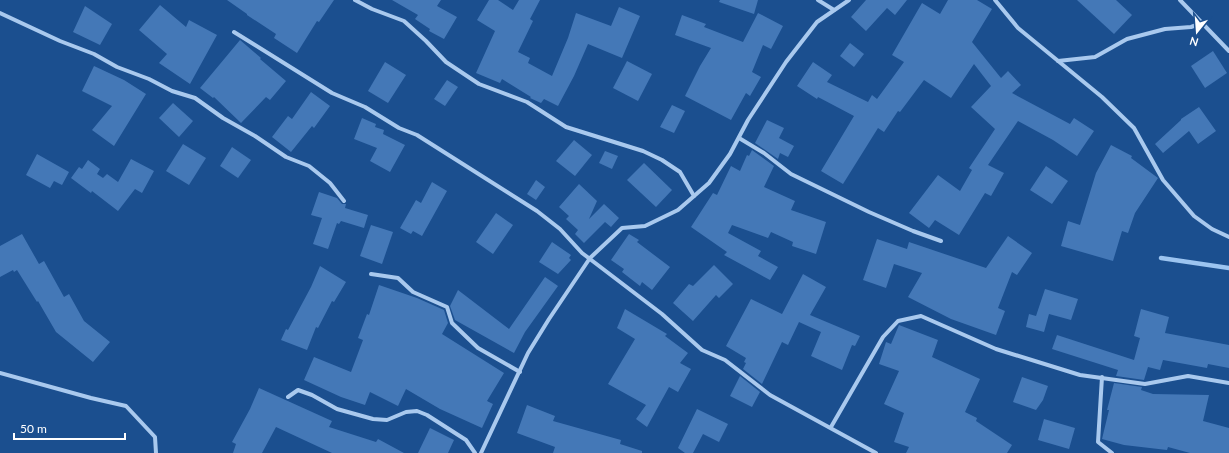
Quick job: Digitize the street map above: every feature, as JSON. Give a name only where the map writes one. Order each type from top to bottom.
[{"type":"street","points":[[355,0],[372,9],[404,21],[446,62],[479,84],[527,102],[566,127],[643,151],[662,160],[680,172],[694,196]]},
{"type":"street","points":[[818,0],[834,10]]},
{"type":"street","points":[[481,453],[528,353],[549,318],[590,258],[622,228],[645,226],[678,210],[709,183],[730,154],[748,120],[786,62],[816,22],[848,0]]},
{"type":"street","points":[[995,0],[1018,28],[1102,97],[1134,128],[1163,180],[1194,216],[1212,229],[1229,237]]},
{"type":"street","points":[[1180,0],[1229,51]]},
{"type":"street","points":[[0,13],[60,41],[94,54],[117,67],[195,98],[223,118],[255,136],[286,157],[309,166],[330,183],[344,201]]},
{"type":"street","points":[[1058,61],[1095,57],[1127,39],[1165,29],[1190,27],[1202,22]]},
{"type":"street","points":[[234,32],[332,93],[365,107],[400,128],[417,135],[537,211],[560,229],[582,253],[662,314],[702,350],[725,360],[770,395],[876,453]]},
{"type":"street","points":[[739,138],[764,153],[791,174],[869,212],[941,241]]},
{"type":"street","points":[[371,274],[398,278],[412,292],[447,307],[452,323],[478,348],[520,372]]},
{"type":"street","points":[[831,428],[883,337],[898,321],[921,316],[996,349],[1080,375],[1145,384],[1188,376],[1229,383]]},
{"type":"street","points":[[0,373],[126,406],[155,437],[156,453]]},
{"type":"street","points":[[1102,377],[1098,442],[1112,453]]},
{"type":"street","points":[[288,397],[298,390],[312,395],[337,409],[373,419],[387,420],[406,412],[417,411],[428,415],[466,440],[475,453]]},
{"type":"building","points":[[227,0],[334,0],[319,22],[317,21],[297,53],[274,38],[276,34]]},
{"type":"building","points":[[392,0],[441,0],[437,6],[457,17],[444,39],[429,31],[430,29],[415,19],[418,15]]},
{"type":"building","points":[[489,0],[498,0],[513,10],[519,0],[540,0],[530,19],[533,21],[518,52],[530,58],[528,63],[552,76],[568,38],[576,13],[611,26],[619,7],[640,16],[622,58],[588,44],[574,76],[558,106],[544,99],[541,103],[530,98],[531,97],[502,79],[500,83],[476,73],[495,31],[477,20]]},
{"type":"building","points":[[720,0],[758,0],[754,14],[719,2]]},
{"type":"building","points":[[866,0],[907,0],[895,15],[887,8],[866,31],[851,17]]},
{"type":"building","points":[[948,0],[977,0],[992,9],[972,42],[1001,78],[1008,71],[1021,85],[1012,93],[1070,124],[1074,118],[1094,131],[1077,156],[1053,140],[1018,121],[988,165],[1004,173],[991,196],[985,193],[959,235],[935,220],[929,228],[909,213],[938,175],[960,191],[972,170],[969,168],[995,129],[971,107],[991,86],[974,64],[951,98],[924,80],[900,112],[898,111],[884,132],[878,128],[843,184],[821,171],[854,116],[818,97],[817,99],[797,86],[813,62],[832,75],[827,82],[868,102],[872,95],[877,99],[904,62],[892,55],[922,3],[940,14]]},
{"type":"building","points":[[1077,0],[1116,0],[1132,15],[1114,34]]},
{"type":"building","points":[[160,5],[186,27],[189,20],[217,35],[190,84],[159,63],[167,54],[139,30]]},
{"type":"building","points":[[85,6],[112,24],[100,45],[73,32]]},
{"type":"building","points":[[758,13],[783,26],[771,49],[763,45],[752,72],[761,77],[750,96],[746,93],[731,120],[685,96],[711,48],[675,35],[682,15],[706,24],[704,27],[743,42]]},
{"type":"building","points":[[240,40],[286,81],[270,100],[266,97],[241,123],[214,97],[213,98],[200,88]]},
{"type":"building","points":[[850,43],[864,54],[854,67],[840,56]]},
{"type":"building","points":[[1213,51],[1227,73],[1205,88],[1191,66]]},
{"type":"building","points":[[627,61],[652,74],[638,101],[613,88]]},
{"type":"building","points":[[385,62],[406,75],[388,103],[368,91]]},
{"type":"building","points":[[94,66],[124,80],[146,94],[114,146],[92,130],[112,106],[82,91]]},
{"type":"building","points":[[447,80],[458,87],[445,106],[434,99]]},
{"type":"building","points":[[311,92],[330,106],[314,128],[312,126],[291,152],[272,137],[288,116],[292,119]]},
{"type":"building","points":[[173,103],[193,121],[179,137],[159,118]]},
{"type":"building","points":[[672,105],[685,111],[674,133],[660,127]]},
{"type":"building","points":[[1199,107],[1216,131],[1198,144],[1189,131],[1163,153],[1155,144],[1181,119]]},
{"type":"building","points":[[362,118],[376,124],[375,127],[384,130],[383,134],[405,145],[390,172],[370,161],[377,148],[354,139]]},
{"type":"building","points":[[767,120],[784,128],[779,138],[794,146],[788,157],[780,153],[778,159],[755,143]]},
{"type":"building","points":[[574,140],[592,155],[575,176],[556,161]]},
{"type":"building","points":[[183,144],[206,158],[189,185],[166,171]]},
{"type":"building","points":[[1111,145],[1132,156],[1131,158],[1158,178],[1135,213],[1128,233],[1122,231],[1113,261],[1061,246],[1068,221],[1080,225],[1096,173]]},
{"type":"building","points":[[232,147],[251,160],[238,178],[220,166]]},
{"type":"building","points":[[752,150],[774,166],[764,187],[795,201],[791,210],[826,222],[816,254],[792,246],[793,242],[771,232],[768,238],[732,225],[728,233],[761,251],[758,256],[778,267],[770,280],[724,255],[727,252],[691,227],[713,193],[717,195],[731,166],[740,171],[747,155],[749,156]]},
{"type":"building","points":[[605,151],[618,156],[612,169],[599,163]]},
{"type":"building","points":[[37,154],[69,172],[62,185],[54,181],[50,188],[26,175]]},
{"type":"building","points":[[131,159],[154,171],[142,193],[135,189],[118,211],[92,191],[91,193],[71,178],[79,167],[82,169],[88,160],[100,169],[97,174],[103,178],[107,174],[118,182]]},
{"type":"building","points":[[644,163],[672,190],[656,207],[627,180]]},
{"type":"building","points":[[1046,166],[1068,181],[1052,204],[1030,190]]},
{"type":"building","points":[[536,180],[545,187],[536,200],[527,194]]},
{"type":"building","points":[[432,182],[447,191],[422,236],[413,231],[411,234],[400,228],[416,200],[421,203]]},
{"type":"building","points":[[579,184],[597,201],[589,219],[604,204],[619,218],[611,227],[605,222],[584,243],[575,234],[578,230],[566,219],[569,216],[559,207]]},
{"type":"building","points":[[319,192],[337,198],[342,204],[346,204],[345,208],[368,215],[364,228],[341,221],[339,224],[337,223],[328,249],[313,244],[322,218],[311,215]]},
{"type":"building","points":[[496,213],[513,225],[493,254],[476,242]]},
{"type":"building","points":[[371,225],[393,232],[382,264],[360,256]]},
{"type":"building","points":[[22,234],[39,264],[44,261],[64,297],[69,294],[84,321],[110,342],[93,362],[56,332],[38,301],[37,302],[17,270],[14,272],[13,270],[0,277],[0,246]]},
{"type":"building","points":[[629,234],[639,240],[637,242],[670,267],[652,290],[642,282],[640,286],[622,272],[624,269],[611,260]]},
{"type":"building","points":[[1008,236],[1032,253],[1017,275],[1012,272],[998,308],[1005,311],[996,335],[951,319],[908,297],[922,273],[894,264],[886,288],[863,280],[877,239],[907,249],[909,242],[986,268]]},
{"type":"building","points":[[552,242],[571,255],[569,258],[571,260],[558,274],[539,262]]},
{"type":"building","points":[[714,265],[733,284],[719,298],[716,295],[693,321],[673,303],[689,284],[693,286]]},
{"type":"building","points":[[320,266],[346,282],[334,302],[332,301],[318,328],[316,327],[307,350],[281,340],[311,287]]},
{"type":"building","points":[[803,274],[826,287],[810,315],[860,336],[855,346],[852,345],[842,370],[811,356],[821,332],[799,322],[788,345],[782,342],[762,384],[743,369],[746,363],[744,362],[746,358],[726,346],[751,299],[782,314]]},
{"type":"building","points":[[545,277],[558,286],[525,332],[514,353],[455,320],[450,306],[458,290],[509,329]]},
{"type":"building","points":[[379,285],[417,298],[444,310],[448,323],[442,334],[504,373],[487,401],[493,404],[482,428],[440,409],[406,389],[398,406],[370,392],[365,405],[341,397],[304,380],[314,357],[351,372],[363,340],[358,338],[367,314],[369,315]]},
{"type":"building","points":[[1045,289],[1078,299],[1071,320],[1049,314],[1044,332],[1026,327],[1029,314],[1036,316]]},
{"type":"building","points":[[625,309],[667,334],[665,336],[688,353],[680,363],[691,369],[678,392],[669,387],[647,427],[636,419],[646,405],[608,384],[635,339],[617,328]]},
{"type":"building","points":[[1141,309],[1169,317],[1165,333],[1229,345],[1229,368],[1208,364],[1207,368],[1163,360],[1160,370],[1148,367],[1144,380],[1116,376],[1118,370],[1052,349],[1057,335],[1134,360],[1140,338],[1134,336]]},
{"type":"building","points":[[899,325],[938,340],[932,357],[980,379],[965,412],[977,418],[976,421],[1012,445],[1007,453],[906,453],[909,447],[894,442],[904,413],[884,404],[899,371],[879,364],[886,342],[891,344]]},
{"type":"building","points":[[740,376],[760,392],[752,407],[730,396]]},
{"type":"building","points":[[1022,377],[1048,386],[1043,400],[1036,410],[1013,402]]},
{"type":"building","points":[[1114,383],[1142,387],[1141,390],[1153,394],[1209,395],[1203,421],[1229,428],[1229,453],[1190,453],[1168,447],[1167,450],[1124,445],[1102,439]]},
{"type":"building","points":[[259,388],[332,421],[329,427],[376,442],[378,439],[404,453],[332,453],[276,427],[262,453],[233,453],[236,444],[232,442],[250,409]]},
{"type":"building","points":[[527,405],[555,416],[553,421],[621,440],[620,444],[642,451],[642,453],[553,453],[555,447],[517,433]]},
{"type":"building","points":[[697,409],[728,424],[719,442],[703,434],[693,453],[685,453],[678,448]]},
{"type":"building","points":[[1044,419],[1075,428],[1069,449],[1038,440]]},
{"type":"building","points":[[430,428],[454,440],[448,453],[418,453]]},
{"type":"waterway","points":[[1161,258],[1229,268]]}]
